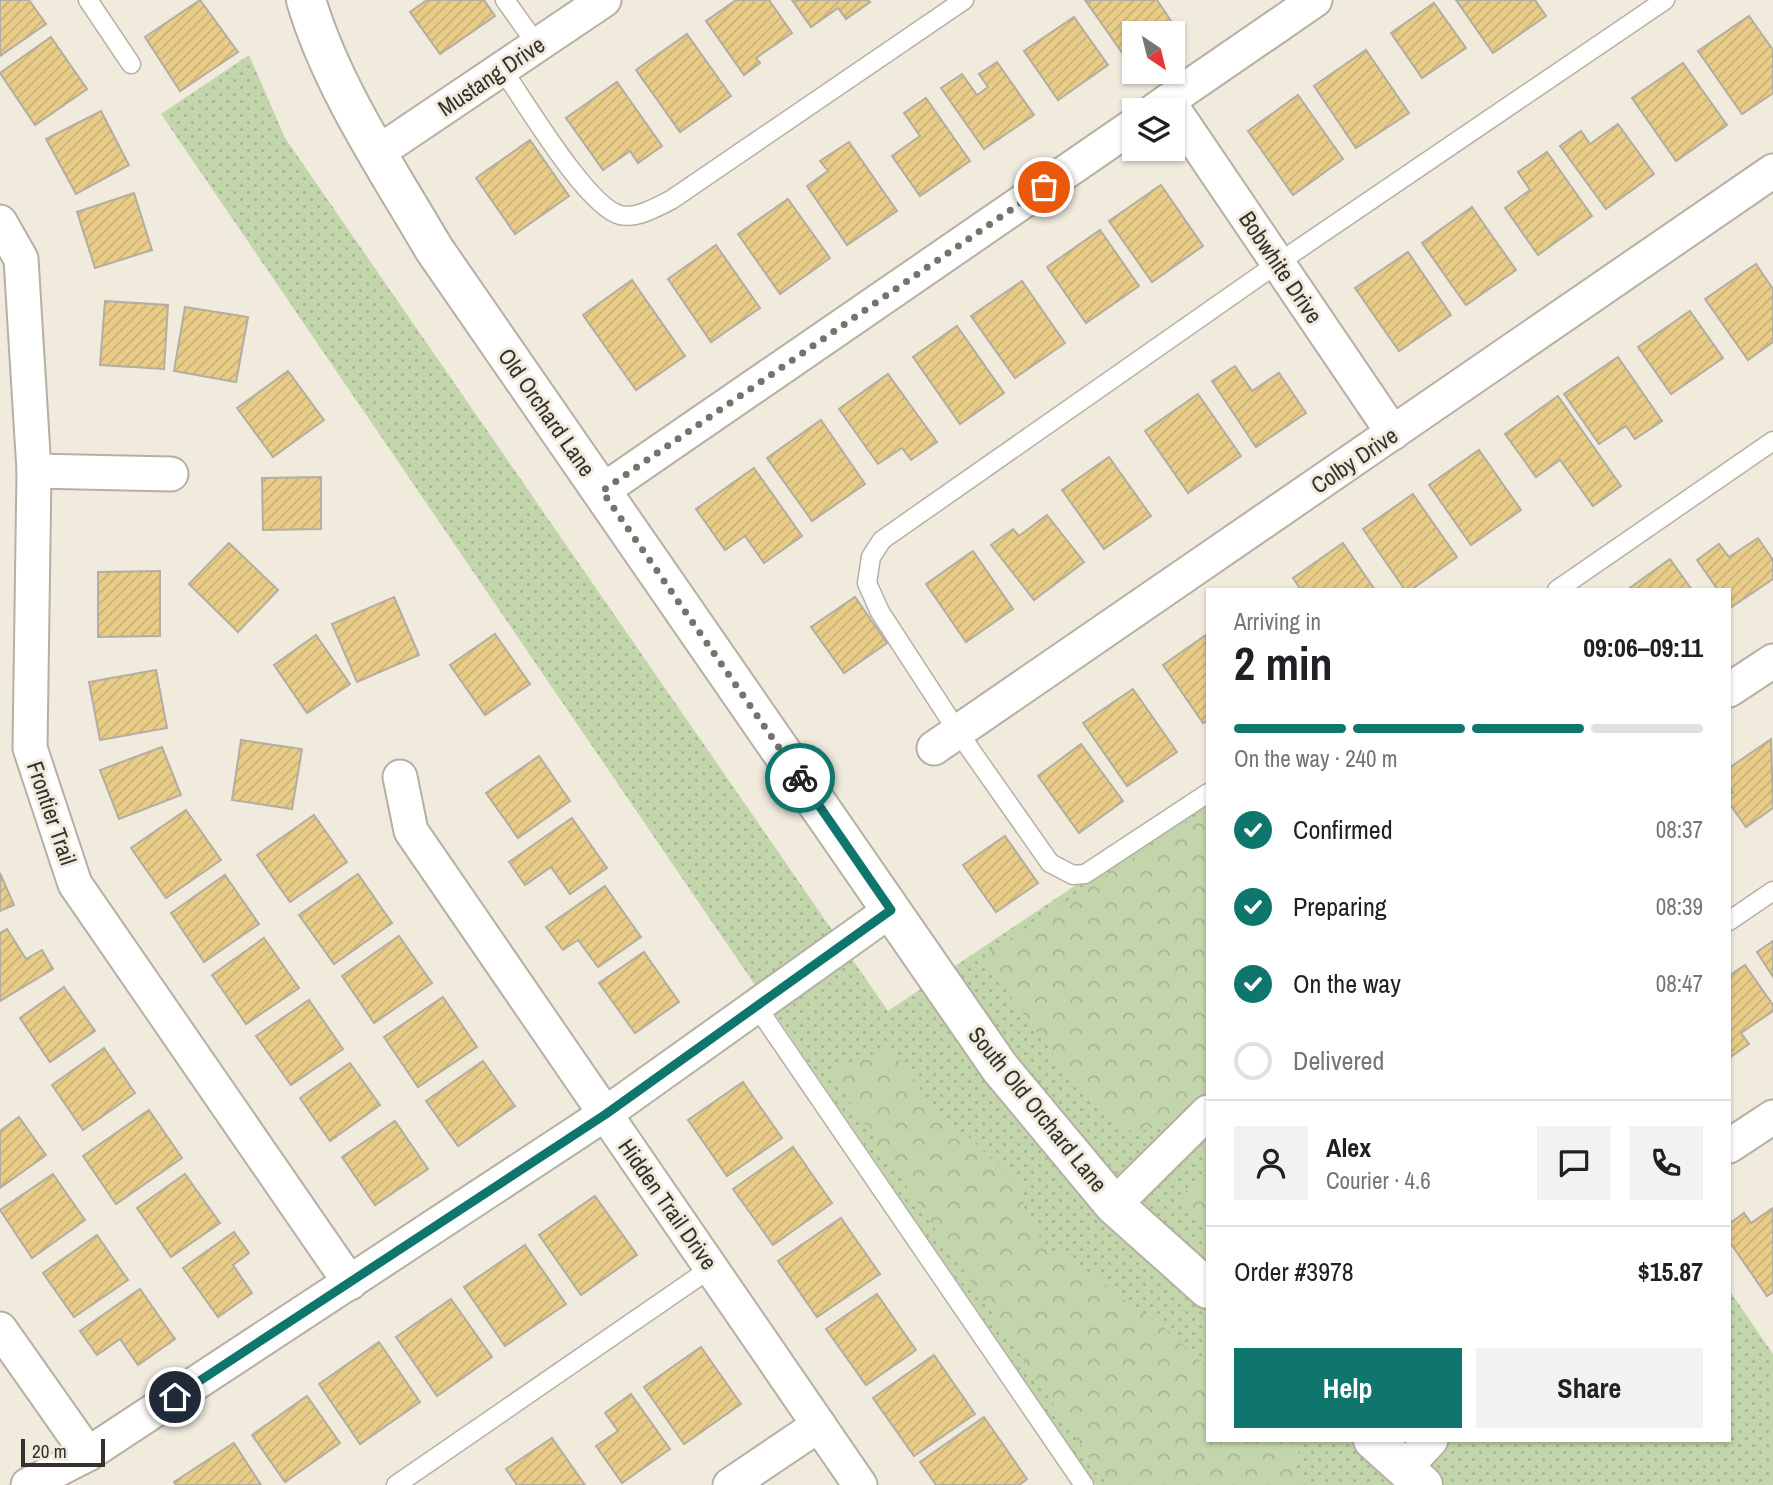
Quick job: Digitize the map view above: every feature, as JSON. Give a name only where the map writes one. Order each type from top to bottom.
[{"type":"street","name":"Old Orchard Lane","points":[[306,0],[331,64],[377,153],[434,249],[891,910]]},
{"type":"street","name":"Mustang Drive","points":[[377,153],[604,0]]},
{"type":"street","points":[[1174,98],[1315,0]]},
{"type":"street","points":[[602,491],[1122,133]]},
{"type":"street","name":"Bobwhite Drive","points":[[1185,137],[1278,263],[1393,433]]},
{"type":"street","name":"Colby Drive","points":[[946,740],[1773,171]]},
{"type":"street","name":"Frontier Trail","points":[[0,222],[21,259],[34,471],[30,748],[75,884],[350,1283]]},
{"type":"street","points":[[34,471],[171,474]]},
{"type":"street","points":[[1731,689],[1773,661]]},
{"type":"street","name":"Hidden Trail Drive","points":[[400,777],[411,831],[860,1485]]},
{"type":"street","points":[[29,1485],[88,1454],[606,1114],[891,910]]},
{"type":"street","name":"South Old Orchard Lane","points":[[891,910],[1000,1068],[1114,1205],[1206,1287]]},
{"type":"street","points":[[1114,1205],[1206,1114]]},
{"type":"street","points":[[1731,1145],[1773,1117]]},
{"type":"street","points":[[0,1329],[88,1454]]},
{"type":"street","points":[[730,1485],[819,1425]]},
{"type":"street","points":[[1375,1442],[1413,1477],[1430,1442]]},
{"type":"lane","points":[[88,0],[131,64]]},
{"type":"lane","points":[[505,0],[537,45]]},
{"type":"lane","points":[[502,69],[583,186],[601,205],[621,216],[648,212],[671,200],[964,0]]},
{"type":"lane","points":[[1206,794],[1085,874],[1073,875],[1050,863],[946,740],[867,583],[871,558],[882,540],[1278,263],[1664,0]]},
{"type":"lane","points":[[1561,588],[1773,441]]},
{"type":"lane","points":[[1731,920],[1773,891]]},
{"type":"lane","points":[[757,1007],[1084,1485]]},
{"type":"lane","points":[[396,1485],[711,1268]]},
{"type":"green space","points":[[249,55],[285,138],[888,1011],[1206,798],[1206,1442],[1731,1442],[1731,1293],[1773,1354],[1773,1485],[1096,1485],[161,114]]},
{"type":"green space","points":[[1206,810],[1206,1100],[1189,1116],[1136,1133],[1116,1124],[1059,1062],[994,974],[985,955]]},
{"type":"green space","points":[[887,1049],[906,1068],[940,1117],[971,1139],[1022,1188],[1024,1207],[1045,1246],[1094,1275],[1135,1309],[1159,1323],[1206,1366],[1206,1442],[1291,1442],[1299,1449],[1296,1470],[1307,1485],[1108,1485],[829,1071]]},
{"type":"green space","points":[[1206,1173],[1206,1224],[1176,1199]]},
{"type":"building","points":[[0,0],[29,0],[46,24],[0,56]]},
{"type":"building","points":[[200,0],[238,52],[180,91],[145,37]]},
{"type":"building","points":[[427,0],[484,0],[495,16],[440,54],[410,12]]},
{"type":"building","points":[[736,0],[769,0],[792,33],[756,58],[760,63],[744,75],[706,21]]},
{"type":"building","points":[[792,0],[870,2],[846,19],[838,8],[811,27]]},
{"type":"building","points":[[1085,0],[1157,0],[1171,21],[1122,21],[1122,53]]},
{"type":"building","points":[[1456,0],[1535,0],[1546,16],[1493,53]]},
{"type":"building","points":[[1434,3],[1466,48],[1422,78],[1391,33]]},
{"type":"building","points":[[1749,16],[1773,50],[1773,93],[1742,114],[1698,51]]},
{"type":"building","points":[[1074,17],[1108,65],[1058,100],[1024,51]]},
{"type":"building","points":[[687,34],[731,96],[680,132],[636,70]]},
{"type":"building","points":[[51,37],[87,89],[35,125],[0,73]]},
{"type":"building","points":[[1366,50],[1409,113],[1356,148],[1314,86]]},
{"type":"building","points":[[997,62],[1034,115],[984,149],[941,88],[962,74],[977,95],[988,87],[979,74]]},
{"type":"building","points":[[1683,63],[1727,125],[1676,161],[1632,98]]},
{"type":"building","points":[[617,82],[662,146],[638,163],[630,151],[603,170],[566,118]]},
{"type":"building","points":[[1298,95],[1343,159],[1293,195],[1248,131]]},
{"type":"building","points":[[926,98],[970,161],[920,196],[892,156],[920,136],[904,113]]},
{"type":"building","points":[[101,111],[129,165],[76,194],[46,139]]},
{"type":"building","points":[[1618,124],[1654,174],[1606,209],[1560,146],[1581,131],[1590,144]]},
{"type":"building","points":[[530,140],[569,196],[515,234],[476,178]]},
{"type":"building","points":[[849,142],[897,211],[847,245],[807,186],[828,171],[820,161]]},
{"type":"building","points":[[1547,152],[1592,216],[1538,255],[1505,208],[1530,190],[1518,172]]},
{"type":"building","points":[[1161,185],[1203,246],[1152,282],[1109,221]]},
{"type":"building","points":[[134,193],[152,250],[95,268],[77,212]]},
{"type":"building","points":[[788,199],[830,258],[780,294],[738,234]]},
{"type":"building","points":[[1472,207],[1516,270],[1466,305],[1422,243]]},
{"type":"building","points":[[1100,230],[1139,286],[1086,323],[1047,267]]},
{"type":"building","points":[[716,245],[760,308],[711,342],[668,279]]},
{"type":"building","points":[[1408,252],[1451,315],[1399,351],[1355,288]]},
{"type":"building","points":[[1756,264],[1773,289],[1773,342],[1748,360],[1705,299]]},
{"type":"building","points":[[632,280],[685,356],[636,390],[583,315]]},
{"type":"building","points":[[1022,281],[1065,343],[1015,378],[971,316]]},
{"type":"building","points":[[105,301],[168,305],[164,369],[100,365]]},
{"type":"building","points":[[185,307],[248,317],[236,382],[174,371]]},
{"type":"building","points":[[1690,311],[1723,358],[1671,394],[1638,347]]},
{"type":"building","points":[[957,326],[1004,393],[960,424],[913,357]]},
{"type":"building","points":[[1618,357],[1662,421],[1635,439],[1626,426],[1599,444],[1564,394]]},
{"type":"building","points":[[1235,366],[1252,391],[1279,373],[1306,413],[1256,447],[1212,381]]},
{"type":"building","points":[[288,371],[324,420],[273,457],[237,408]]},
{"type":"building","points":[[888,374],[937,442],[911,460],[902,448],[878,464],[839,409]]},
{"type":"building","points":[[1198,394],[1241,456],[1188,493],[1145,431]]},
{"type":"building","points":[[1558,396],[1621,486],[1593,506],[1560,460],[1536,477],[1505,434]]},
{"type":"building","points":[[821,420],[865,484],[812,521],[767,458]]},
{"type":"building","points":[[1479,450],[1521,510],[1471,545],[1429,485]]},
{"type":"building","points":[[1109,457],[1151,516],[1104,549],[1062,490]]},
{"type":"building","points":[[754,468],[802,536],[764,563],[745,536],[725,550],[696,509]]},
{"type":"building","points":[[321,477],[321,529],[263,530],[262,478]]},
{"type":"building","points":[[1413,494],[1457,557],[1414,588],[1404,588],[1363,529]]},
{"type":"building","points":[[1047,515],[1084,562],[1034,600],[991,545],[1013,529],[1019,536]]},
{"type":"building","points":[[1758,538],[1773,560],[1773,579],[1731,607],[1731,588],[1717,588],[1697,560],[1719,544],[1729,557]]},
{"type":"building","points":[[229,543],[278,590],[238,632],[189,584]]},
{"type":"building","points":[[1343,543],[1374,588],[1300,588],[1293,578]]},
{"type":"building","points":[[973,551],[1013,609],[966,642],[926,584]]},
{"type":"building","points":[[1670,559],[1691,588],[1630,588]]},
{"type":"building","points":[[160,571],[160,636],[98,637],[98,572]]},
{"type":"building","points":[[394,597],[419,655],[357,682],[332,624]]},
{"type":"building","points":[[855,597],[887,643],[844,673],[811,627]]},
{"type":"building","points":[[495,634],[530,684],[485,715],[450,665]]},
{"type":"building","points":[[316,635],[350,684],[307,713],[274,665]]},
{"type":"building","points":[[1206,635],[1206,722],[1203,723],[1163,665]]},
{"type":"building","points":[[156,670],[167,728],[100,740],[89,682]]},
{"type":"building","points":[[1133,689],[1177,752],[1127,786],[1083,723]]},
{"type":"building","points":[[1771,739],[1773,808],[1746,827],[1731,806],[1731,767]]},
{"type":"building","points":[[241,740],[302,749],[292,809],[232,800]]},
{"type":"building","points":[[1081,744],[1123,801],[1079,833],[1038,776]]},
{"type":"building","points":[[162,747],[181,795],[119,819],[100,770]]},
{"type":"building","points":[[539,756],[570,801],[518,838],[486,793]]},
{"type":"building","points":[[186,810],[221,860],[166,898],[131,848]]},
{"type":"building","points":[[314,815],[347,862],[290,902],[257,855]]},
{"type":"building","points":[[572,818],[607,868],[570,894],[551,867],[525,885],[509,862]]},
{"type":"building","points":[[1005,836],[1038,883],[996,912],[963,865]]},
{"type":"building","points":[[0,873],[14,905],[0,911]]},
{"type":"building","points":[[358,874],[392,923],[334,964],[299,915]]},
{"type":"building","points":[[225,875],[259,924],[204,962],[171,913]]},
{"type":"building","points":[[605,886],[641,937],[598,967],[578,940],[563,950],[546,927]]},
{"type":"building","points":[[7,929],[26,959],[42,950],[53,969],[0,1001],[0,933]]},
{"type":"building","points":[[399,936],[432,983],[374,1023],[342,976]]},
{"type":"building","points":[[264,938],[299,988],[246,1024],[212,975]]},
{"type":"building","points":[[1773,941],[1773,977],[1757,952]]},
{"type":"building","points":[[644,952],[679,1002],[635,1033],[599,983]]},
{"type":"building","points":[[1745,965],[1773,1005],[1773,1011],[1741,1033],[1749,1044],[1731,1057],[1731,975]]},
{"type":"building","points":[[64,987],[95,1031],[50,1062],[20,1018]]},
{"type":"building","points":[[443,997],[477,1047],[418,1087],[384,1037]]},
{"type":"building","points":[[309,1000],[343,1049],[291,1085],[256,1036]]},
{"type":"building","points":[[104,1048],[135,1093],[83,1130],[52,1085]]},
{"type":"building","points":[[483,1061],[515,1106],[458,1146],[426,1101]]},
{"type":"building","points":[[350,1063],[380,1105],[330,1141],[300,1098]]},
{"type":"building","points":[[743,1082],[782,1138],[727,1176],[688,1120]]},
{"type":"building","points":[[149,1110],[182,1158],[116,1204],[83,1156]]},
{"type":"building","points":[[19,1117],[46,1155],[0,1188],[0,1131]]},
{"type":"building","points":[[395,1121],[428,1169],[375,1205],[342,1157]]},
{"type":"building","points":[[793,1147],[832,1203],[773,1245],[733,1189]]},
{"type":"building","points":[[53,1174],[85,1220],[32,1258],[0,1210]]},
{"type":"building","points":[[185,1174],[220,1223],[171,1257],[137,1208]]},
{"type":"building","points":[[595,1196],[637,1255],[581,1295],[539,1235]]},
{"type":"building","points":[[1773,1208],[1773,1292],[1767,1296],[1731,1244],[1731,1223],[1744,1213],[1751,1223]]},
{"type":"building","points":[[841,1218],[880,1274],[817,1317],[778,1261]]},
{"type":"building","points":[[234,1232],[249,1253],[233,1265],[252,1293],[218,1317],[183,1268]]},
{"type":"building","points":[[97,1235],[128,1280],[74,1317],[43,1273]]},
{"type":"building","points":[[525,1245],[566,1304],[505,1346],[464,1287]]},
{"type":"building","points":[[140,1289],[175,1339],[138,1365],[120,1339],[97,1355],[80,1331]]},
{"type":"building","points":[[877,1294],[916,1350],[866,1385],[826,1329]]},
{"type":"building","points":[[451,1299],[492,1357],[437,1396],[396,1337]]},
{"type":"building","points":[[379,1342],[420,1402],[360,1444],[319,1384]]},
{"type":"building","points":[[701,1347],[741,1404],[684,1444],[644,1387]]},
{"type":"building","points":[[934,1355],[975,1414],[914,1456],[873,1398]]},
{"type":"building","points":[[631,1394],[670,1449],[622,1483],[596,1446],[618,1431],[605,1413]]},
{"type":"building","points":[[307,1396],[340,1443],[285,1482],[252,1435]]},
{"type":"building","points":[[984,1417],[1027,1479],[1019,1485],[936,1485],[920,1462]]},
{"type":"building","points":[[552,1438],[585,1485],[517,1485],[506,1469]]},
{"type":"building","points":[[234,1443],[261,1485],[176,1485],[174,1482]]},
{"type":"way so far","points":[[800,778],[602,491],[1044,187]]},
{"type":"route","points":[[175,1397],[606,1114],[891,910],[800,778]]}]
